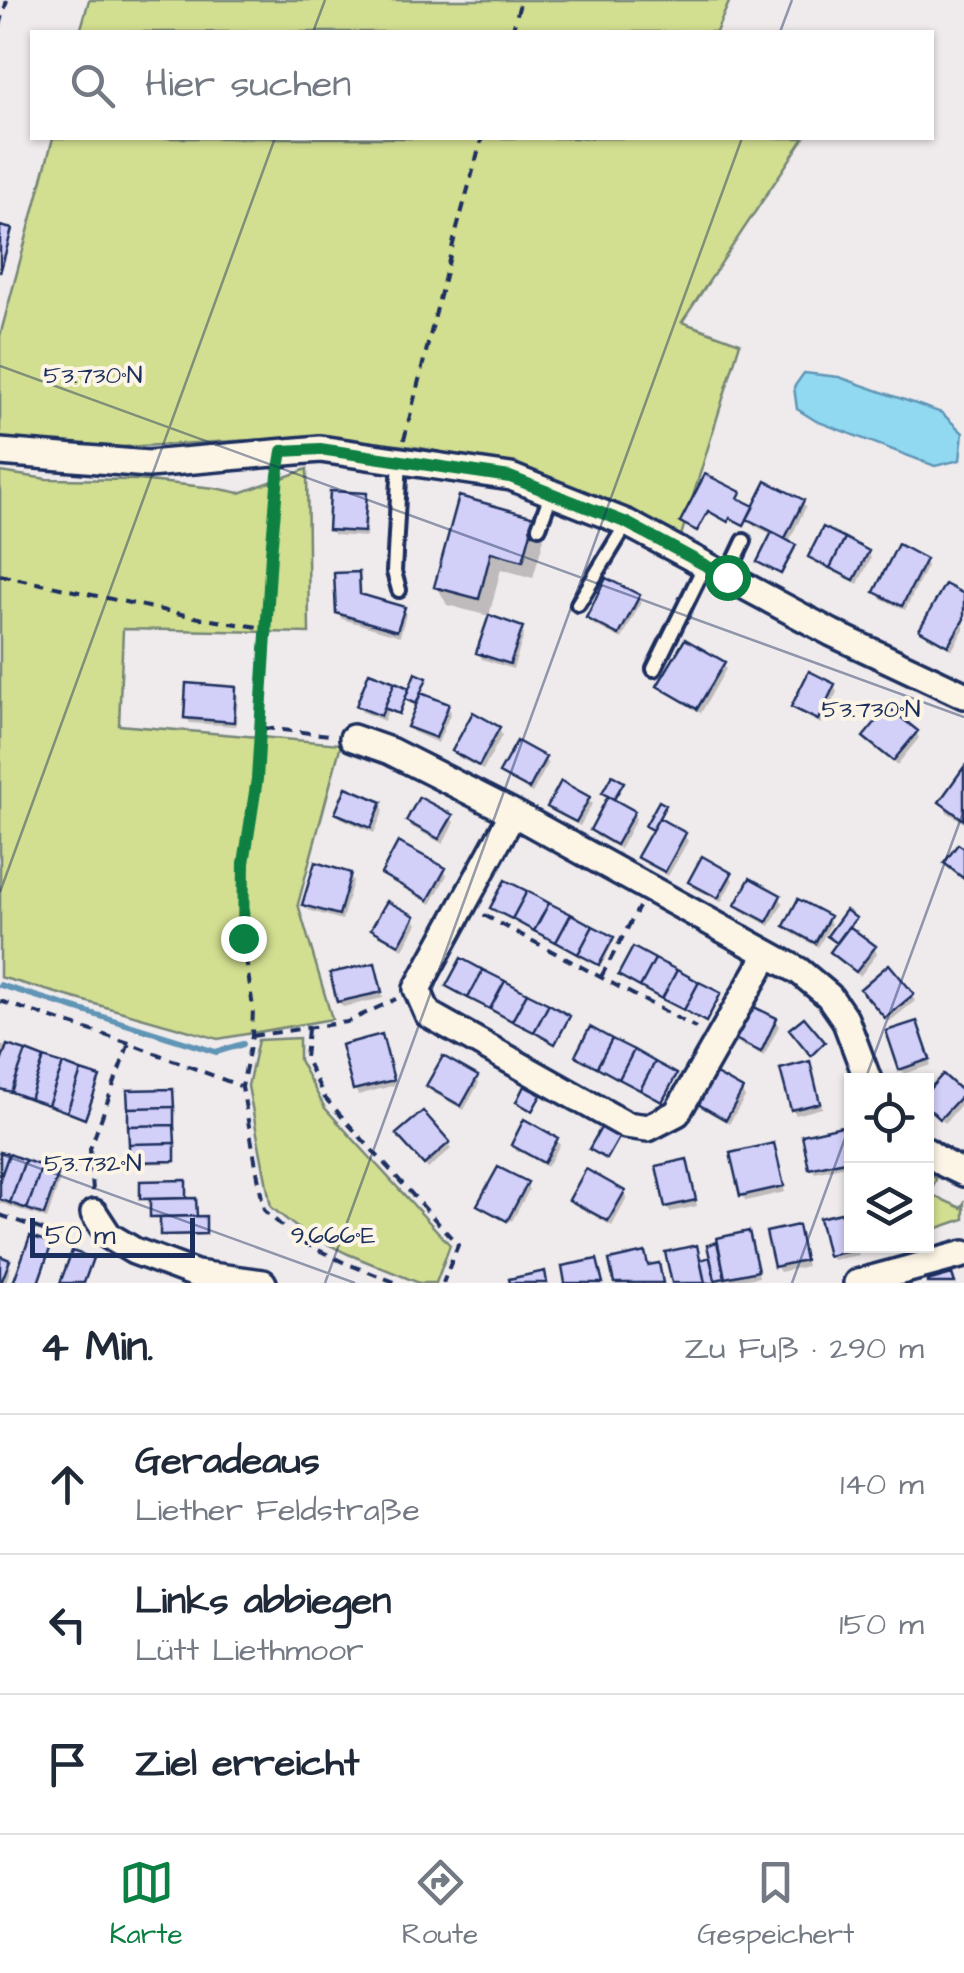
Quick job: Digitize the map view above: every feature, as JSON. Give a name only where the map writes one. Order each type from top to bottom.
[{"type":"street","points":[[0,452],[148,464],[320,449],[510,477],[627,523],[832,634],[964,695]]},
{"type":"street","points":[[354,738],[513,813],[799,972],[829,996],[845,1019],[865,1073]]},
{"type":"street","points":[[513,813],[417,989],[428,1014],[626,1126],[648,1128],[677,1113],[767,955]]},
{"type":"street","points":[[934,1156],[964,1173]]},
{"type":"street","points":[[94,1213],[110,1236],[134,1251],[196,1274],[263,1283]]},
{"type":"street","points":[[857,1283],[964,1254]]},
{"type":"lane","points":[[399,590],[394,572],[400,460]]},
{"type":"lane","points":[[539,527],[552,492]]},
{"type":"lane","points":[[578,604],[627,523]]},
{"type":"lane","points":[[654,669],[716,571],[744,541]]},
{"type":"path","points":[[0,26],[8,0]]},
{"type":"path","points":[[513,30],[521,0]]},
{"type":"path","points":[[400,460],[481,140]]},
{"type":"path","points":[[282,451],[262,728],[244,863],[243,938],[254,1008],[242,1087],[264,1210],[296,1239],[398,1283]]},
{"type":"path","points":[[0,574],[204,619],[267,628]]},
{"type":"path","points":[[262,728],[354,738]]},
{"type":"path","points":[[600,977],[649,890]]},
{"type":"path","points":[[463,904],[718,1040]]},
{"type":"path","points":[[252,1036],[347,1022],[417,989]]},
{"type":"path","points":[[0,1001],[130,1043],[242,1087]]},
{"type":"path","points":[[308,1030],[305,1058],[324,1098],[458,1245],[443,1283]]},
{"type":"path","points":[[94,1213],[90,1149],[130,1043]]},
{"type":"path","points":[[0,1215],[66,1238]]},
{"type":"green space","points":[[89,0],[730,0],[717,30],[81,30]]},
{"type":"green space","points":[[52,140],[803,140],[682,322],[740,343],[680,539],[600,498],[529,470],[421,448],[326,436],[122,447],[0,439],[0,336]]},
{"type":"green space","points":[[307,469],[309,633],[123,629],[119,725],[341,744],[298,904],[332,1019],[218,1039],[0,977],[0,472],[47,479],[138,480],[240,493]]},
{"type":"green space","points":[[299,1038],[299,1060],[325,1108],[450,1245],[436,1283],[419,1283],[348,1254],[301,1231],[271,1207],[248,1086],[258,1040]]},
{"type":"green space","points":[[934,1196],[961,1208],[964,1203],[964,1219],[934,1229]]},
{"type":"water","points":[[804,373],[839,377],[942,413],[963,433],[960,460],[935,466],[816,421],[797,409],[794,387]]},
{"type":"building","points":[[0,226],[12,229],[0,273]]},
{"type":"building","points":[[705,474],[741,492],[738,498],[754,506],[744,525],[730,518],[728,522],[708,511],[697,531],[680,522]]},
{"type":"building","points":[[766,481],[804,500],[785,538],[747,519]]},
{"type":"building","points":[[330,491],[367,493],[364,532],[328,530]]},
{"type":"building","points":[[459,496],[535,517],[523,561],[491,552],[479,599],[434,587]]},
{"type":"building","points":[[823,527],[845,538],[830,568],[808,557]]},
{"type":"building","points":[[772,532],[796,545],[781,574],[757,562]]},
{"type":"building","points":[[845,538],[869,551],[854,580],[830,568]]},
{"type":"building","points":[[898,544],[926,559],[902,606],[874,592]]},
{"type":"building","points":[[359,572],[360,594],[405,607],[397,631],[336,613],[334,573]]},
{"type":"building","points":[[606,578],[640,595],[619,635],[586,618]]},
{"type":"building","points":[[945,584],[964,594],[964,619],[948,646],[919,630]]},
{"type":"building","points":[[489,615],[523,627],[510,664],[476,653]]},
{"type":"building","points":[[685,639],[725,662],[697,709],[657,686]]},
{"type":"building","points":[[809,671],[835,684],[818,720],[791,707]]},
{"type":"building","points":[[369,672],[395,682],[381,716],[356,706]]},
{"type":"building","points":[[415,673],[427,678],[416,704],[405,699]]},
{"type":"building","points":[[395,682],[409,688],[399,714],[384,708]]},
{"type":"building","points":[[186,683],[236,687],[234,722],[184,718]]},
{"type":"building","points":[[421,693],[449,704],[436,738],[407,727]]},
{"type":"building","points":[[888,707],[918,731],[893,761],[863,737]]},
{"type":"building","points":[[473,712],[500,727],[479,766],[452,751]]},
{"type":"building","points":[[517,741],[546,757],[529,789],[499,773]]},
{"type":"building","points":[[964,767],[964,820],[939,802]]},
{"type":"building","points":[[612,775],[624,782],[614,799],[602,793]]},
{"type":"building","points":[[561,781],[590,797],[576,822],[547,807]]},
{"type":"building","points":[[346,787],[382,802],[371,828],[335,813]]},
{"type":"building","points":[[608,796],[635,811],[616,845],[590,830]]},
{"type":"building","points":[[419,797],[453,815],[439,839],[406,821]]},
{"type":"building","points":[[659,801],[666,805],[652,830],[645,826]]},
{"type":"building","points":[[659,818],[686,833],[665,872],[637,857]]},
{"type":"building","points":[[398,842],[446,868],[428,900],[381,874]]},
{"type":"building","points":[[958,844],[964,848],[964,879],[944,863]]},
{"type":"building","points":[[702,856],[732,873],[718,898],[688,882]]},
{"type":"building","points":[[315,862],[351,873],[339,915],[302,905]]},
{"type":"building","points":[[750,878],[781,895],[767,922],[735,905]]},
{"type":"building","points":[[505,880],[527,891],[512,919],[490,908]]},
{"type":"building","points":[[527,891],[549,903],[534,931],[512,919]]},
{"type":"building","points":[[798,899],[830,916],[815,943],[784,926]]},
{"type":"building","points":[[387,901],[415,916],[399,945],[371,929]]},
{"type":"building","points":[[549,903],[571,914],[556,942],[534,931]]},
{"type":"building","points":[[846,910],[856,918],[837,943],[827,936]]},
{"type":"building","points":[[571,914],[593,926],[578,954],[556,942]]},
{"type":"building","points":[[593,926],[614,937],[599,965],[578,954]]},
{"type":"building","points":[[849,926],[876,946],[856,972],[830,952]]},
{"type":"building","points":[[633,947],[655,959],[640,987],[618,975]]},
{"type":"building","points":[[461,958],[483,970],[468,998],[446,986]]},
{"type":"building","points":[[655,959],[677,970],[662,999],[640,987]]},
{"type":"building","points":[[375,963],[382,992],[337,1002],[330,973]]},
{"type":"building","points":[[889,964],[914,994],[885,1018],[860,989]]},
{"type":"building","points":[[483,970],[505,981],[490,1009],[468,998]]},
{"type":"building","points":[[677,970],[699,982],[684,1010],[662,999]]},
{"type":"building","points":[[505,981],[527,993],[512,1021],[490,1009]]},
{"type":"building","points":[[699,982],[721,993],[706,1022],[684,1010]]},
{"type":"building","points":[[527,993],[549,1004],[534,1032],[512,1021]]},
{"type":"building","points":[[549,1004],[570,1016],[555,1044],[534,1032]]},
{"type":"building","points":[[752,1006],[777,1018],[761,1052],[735,1039]]},
{"type":"building","points":[[804,1017],[825,1042],[811,1056],[789,1029]]},
{"type":"building","points":[[917,1021],[930,1059],[899,1070],[886,1031]]},
{"type":"building","points":[[590,1027],[612,1039],[597,1067],[575,1056]]},
{"type":"building","points":[[382,1034],[394,1080],[353,1090],[341,1045]]},
{"type":"building","points":[[612,1039],[634,1050],[619,1079],[597,1067]]},
{"type":"building","points":[[7,1045],[26,1051],[11,1092],[0,1089],[0,1065]]},
{"type":"building","points":[[634,1050],[655,1062],[640,1090],[619,1079]]},
{"type":"building","points":[[26,1051],[44,1058],[30,1099],[11,1092]]},
{"type":"building","points":[[443,1056],[478,1076],[461,1106],[426,1086]]},
{"type":"building","points":[[44,1058],[63,1064],[48,1105],[30,1099]]},
{"type":"building","points":[[810,1061],[820,1103],[791,1110],[780,1069]]},
{"type":"building","points":[[655,1062],[677,1074],[662,1102],[640,1090]]},
{"type":"building","points":[[63,1064],[81,1071],[67,1112],[48,1105]]},
{"type":"building","points":[[81,1071],[100,1077],[85,1119],[67,1112]]},
{"type":"building","points":[[716,1074],[743,1089],[726,1120],[698,1104]]},
{"type":"building","points":[[943,1074],[964,1093],[940,1119],[934,1113],[934,1084]]},
{"type":"building","points":[[524,1086],[541,1095],[532,1111],[516,1102]]},
{"type":"building","points":[[173,1089],[174,1107],[128,1108],[127,1090]]},
{"type":"building","points":[[174,1107],[174,1125],[128,1126],[128,1108]]},
{"type":"building","points":[[423,1111],[450,1142],[424,1165],[396,1134]]},
{"type":"building","points":[[524,1119],[558,1138],[544,1163],[511,1145]]},
{"type":"building","points":[[174,1125],[175,1143],[129,1144],[128,1126]]},
{"type":"building","points":[[602,1126],[620,1136],[607,1159],[589,1149]]},
{"type":"building","points":[[842,1126],[844,1161],[809,1169],[802,1135]]},
{"type":"building","points":[[175,1143],[175,1161],[129,1162],[129,1144]]},
{"type":"building","points":[[774,1143],[784,1186],[740,1196],[730,1153]]},
{"type":"building","points":[[0,1152],[9,1154],[0,1179]]},
{"type":"building","points":[[9,1154],[25,1160],[10,1203],[0,1199],[0,1179]]},
{"type":"building","points":[[687,1159],[696,1200],[665,1207],[656,1166]]},
{"type":"building","points":[[25,1160],[42,1166],[27,1209],[10,1203]]},
{"type":"building","points":[[42,1166],[59,1172],[44,1215],[27,1209]]},
{"type":"building","points":[[498,1167],[528,1182],[507,1221],[477,1205]]},
{"type":"building","points":[[586,1169],[625,1191],[608,1221],[569,1200]]},
{"type":"building","points":[[186,1180],[186,1198],[140,1199],[140,1181]]},
{"type":"building","points":[[196,1198],[197,1216],[150,1217],[150,1199]]},
{"type":"building","points":[[844,1212],[844,1252],[828,1256],[819,1218]]},
{"type":"building","points":[[206,1216],[206,1234],[160,1235],[160,1217]]},
{"type":"building","points":[[798,1225],[805,1260],[774,1267],[766,1232]]},
{"type":"building","points":[[749,1231],[758,1271],[725,1278],[717,1238]]},
{"type":"building","points":[[30,1236],[52,1243],[38,1283],[13,1283]]},
{"type":"building","points":[[717,1242],[725,1278],[715,1280],[707,1245]]},
{"type":"building","points":[[697,1245],[705,1283],[672,1283],[665,1252]]},
{"type":"building","points":[[72,1251],[93,1258],[84,1283],[60,1283]]},
{"type":"building","points":[[645,1252],[648,1265],[659,1263],[663,1283],[614,1283],[609,1260]]},
{"type":"building","points":[[0,1256],[10,1260],[1,1283],[0,1283]]},
{"type":"building","points":[[710,1257],[716,1283],[705,1283],[700,1260]]},
{"type":"building","points":[[597,1259],[603,1283],[565,1283],[562,1266]]},
{"type":"building","points":[[545,1271],[547,1283],[510,1283],[509,1279]]},
{"type":"building","points":[[952,1274],[955,1283],[927,1283],[927,1281]]},
{"type":"waterway","points":[[0,985],[216,1052],[243,1044]]},
{"type":"route","points":[[243,938],[244,863],[262,728],[271,554],[282,451],[320,449],[510,477],[627,523],[727,577]]}]
